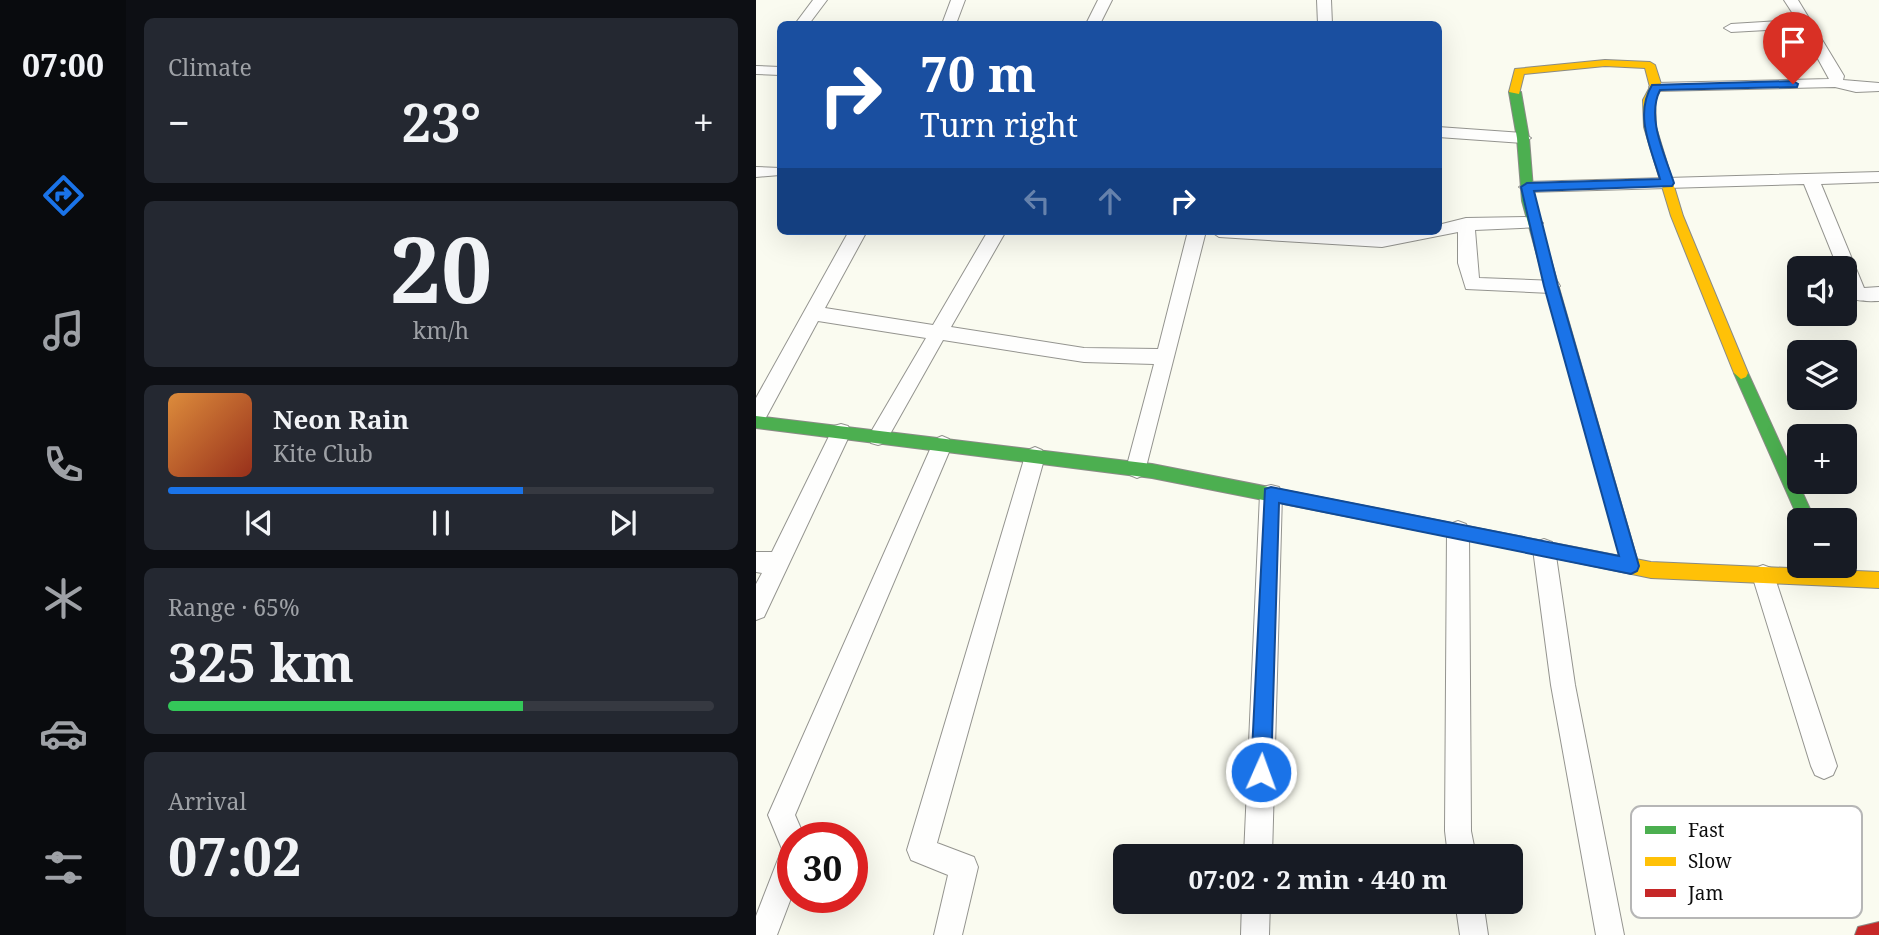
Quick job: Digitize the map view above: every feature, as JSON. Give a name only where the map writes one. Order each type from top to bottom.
[{"type":"street","points":[[804,21],[820,0]]},
{"type":"street","points":[[950,21],[958,0]]},
{"type":"street","points":[[1094,21],[1105,0]]},
{"type":"street","points":[[1324,0],[1325,21]]},
{"type":"street","points":[[1791,0],[1837,76],[1835,83]]},
{"type":"street","points":[[1731,28],[1807,24]]},
{"type":"street","points":[[1631,566],[1534,223],[1527,187],[1523,138],[1514,96],[1519,71],[1605,63],[1650,65],[1656,87],[1649,100],[1650,127],[1667,183],[1733,356],[1802,508]]},
{"type":"street","points":[[1656,87],[1835,83],[1856,88],[1879,87]]},
{"type":"street","points":[[1442,132],[1523,138]]},
{"type":"street","points":[[756,172],[774,172]]},
{"type":"street","points":[[1527,187],[1879,177]]},
{"type":"street","points":[[1810,178],[1858,295],[1879,294]]},
{"type":"street","points":[[1442,230],[1466,224],[1534,223]]},
{"type":"street","points":[[1466,224],[1472,284],[1551,286]]},
{"type":"street","points":[[856,235],[756,419],[1137,469],[1651,570],[1787,574]]},
{"type":"street","points":[[878,437],[995,235]]},
{"type":"street","points":[[1137,469],[1196,235]]},
{"type":"street","points":[[1349,235],[1382,236]]},
{"type":"street","points":[[813,313],[1084,355],[1165,357]]},
{"type":"street","points":[[756,609],[767,563],[841,432]]},
{"type":"street","points":[[784,822],[781,815],[942,445]]},
{"type":"street","points":[[948,935],[964,867],[921,850],[1035,456]]},
{"type":"street","points":[[1258,844],[1271,494]]},
{"type":"street","points":[[1458,531],[1460,844]]},
{"type":"street","points":[[1544,549],[1563,685],[1610,935]]},
{"type":"street","points":[[1763,575],[1825,766]]},
{"type":"street","points":[[1857,576],[1879,580]]},
{"type":"street","points":[[763,935],[777,898]]},
{"type":"street","points":[[1255,935],[1256,914]]},
{"type":"street","points":[[1471,914],[1474,935]]},
{"type":"street","points":[[1866,935],[1879,933]]},
{"type":"traffic: fast","points":[[1515,92],[1523,138],[1528,201],[1631,566]]},
{"type":"traffic: fast","points":[[1741,373],[1802,508]]},
{"type":"traffic: fast","points":[[756,422],[1152,471],[1482,536]]},
{"type":"traffic: slow","points":[[1515,92],[1519,71],[1605,63],[1650,65],[1656,87],[1649,100],[1650,127],[1677,216],[1741,373]]},
{"type":"traffic: slow","points":[[1482,536],[1651,570],[1879,580]]},
{"type":"traffic: jam","points":[[1866,935],[1879,933]]},
{"type":"route","points":[[1261,772],[1271,494],[1631,566],[1551,286],[1528,201],[1527,187],[1667,183],[1650,127],[1649,100],[1656,87],[1793,84]]}]
